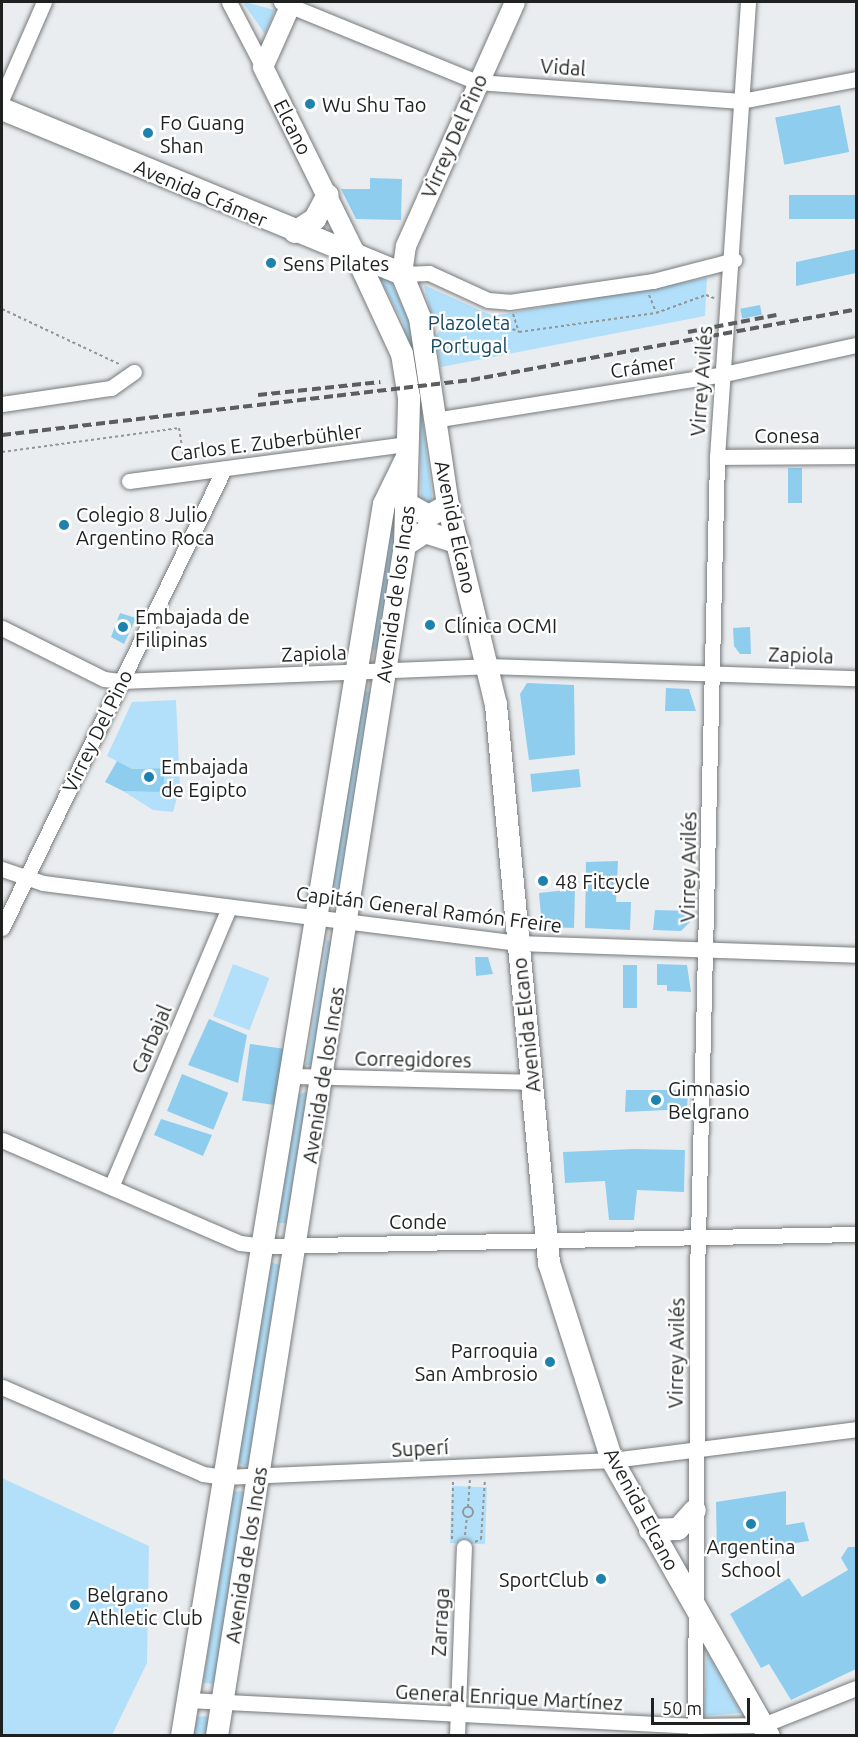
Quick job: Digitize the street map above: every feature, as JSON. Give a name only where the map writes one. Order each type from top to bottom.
[{"type":"main road","name":"Avenida Crámer","points":[[2,109],[295,232],[355,253],[402,274]]},
{"type":"main road","points":[[295,232],[315,219],[328,195]]},
{"type":"main road","points":[[355,253],[402,354],[408,449]]},
{"type":"main road","name":"Avenida Elcano","points":[[402,274],[420,318],[448,506],[496,705],[545,1241],[612,1460],[766,1730]]},
{"type":"main road","name":"Avenida de los Incas","points":[[217,1736],[224,1703],[257,1476],[323,1078],[405,545],[409,506],[408,449]]},
{"type":"main road","name":"Avenida de los Incas","points":[[182,1736],[384,504],[408,449]]},
{"type":"main road","points":[[409,506],[429,516],[448,506]]},
{"type":"main road","points":[[405,545],[425,532],[458,543]]},
{"type":"main road","points":[[650,1530],[678,1529],[695,1510]]},
{"type":"street","points":[[2,98],[44,2]]},
{"type":"street","name":"Elcano","points":[[229,2],[328,195],[355,253]]},
{"type":"street","name":"Virrey Del Pino","points":[[402,274],[406,246],[477,82],[515,2]]},
{"type":"street","name":"Virrey Avilés","points":[[695,1731],[698,1237],[708,950],[717,457],[734,260],[748,2]]},
{"type":"street","points":[[263,67],[288,3]]},
{"type":"street","name":"Vidal","points":[[288,3],[477,82],[741,101],[856,79]]},
{"type":"street","points":[[402,274],[429,273],[488,300],[510,302],[653,281],[734,260]]},
{"type":"street","name":"Crámer","points":[[434,420],[724,374],[856,345]]},
{"type":"street","points":[[2,404],[111,388],[134,372]]},
{"type":"street","name":"Carlos E. Zuberbühler","points":[[129,481],[408,449]]},
{"type":"street","name":"Conesa","points":[[717,457],[856,456]]},
{"type":"street","name":"Virrey Del Pino","points":[[2,928],[224,469]]},
{"type":"street","name":"Zapiola","points":[[2,628],[104,679],[121,681],[487,666],[856,678]]},
{"type":"street","name":"Capitán General Ramón Freire","points":[[2,869],[26,878],[229,907],[518,943],[856,955]]},
{"type":"street","name":"Carbajal","points":[[111,1187],[229,907]]},
{"type":"street","name":"Corregidores","points":[[292,1076],[532,1082]]},
{"type":"street","name":"Conde","points":[[2,1140],[240,1243],[264,1246],[296,1242],[545,1241],[856,1234]]},
{"type":"street","name":"Superí","points":[[2,1386],[203,1474],[225,1477],[612,1460],[695,1451],[856,1428]]},
{"type":"street","name":"Zarraga","points":[[457,1736],[464,1547]]},
{"type":"street","name":"General Enrique Martínez","points":[[188,1700],[695,1731],[766,1730],[856,1688]]},
{"type":"path","points":[[646,288],[657,313]]},
{"type":"path","points":[[496,322],[519,332],[657,313],[706,295],[729,303]]},
{"type":"path","points":[[2,309],[134,372]]},
{"type":"path","points":[[439,320],[447,319]]},
{"type":"path","points":[[441,329],[449,327]]},
{"type":"path","points":[[2,452],[179,428],[186,474]]},
{"type":"path","points":[[454,1467],[451,1539],[464,1547]]},
{"type":"path","points":[[464,1547],[467,1517],[463,1512],[468,1507],[478,1467]]},
{"type":"path","points":[[464,1547],[481,1539],[478,1467]]},
{"type":"path","points":[[467,1517],[472,1514],[468,1507]]},
{"type":"green space","points":[[245,2],[275,10],[265,34],[244,4]]},
{"type":"green space","points":[[376,270],[389,277],[411,324],[433,504],[421,502],[420,416],[403,323]]},
{"type":"green space","name":"Plazoleta Portugal","points":[[707,278],[705,316],[441,367],[435,336],[441,329],[438,316],[431,316],[424,285],[493,316]]},
{"type":"green space","points":[[393,508],[398,529],[382,649],[374,650],[370,647]]},
{"type":"green space","points":[[374,691],[342,894],[336,897],[331,896],[359,692]]},
{"type":"green space","points":[[176,700],[180,787],[173,812],[153,810],[123,791],[164,791],[164,768],[132,769],[107,756],[132,702]]},
{"type":"green space","points":[[327,940],[333,942],[314,1065],[306,1065]]},
{"type":"green space","points":[[233,964],[269,978],[249,1030],[213,1016]]},
{"type":"green space","points":[[306,1092],[313,1098],[292,1223],[277,1223],[297,1095]]},
{"type":"green space","points":[[271,1263],[283,1265],[251,1464],[244,1466],[237,1461]]},
{"type":"green space","name":"Belgrano Athletic Club","points":[[2,1478],[149,1546],[147,1663],[112,1735],[2,1735]]},
{"type":"green space","points":[[452,1486],[487,1487],[485,1544],[450,1543]]},
{"type":"green space","points":[[233,1492],[246,1493],[216,1684],[203,1683]]},
{"type":"green space","points":[[707,1652],[741,1713],[704,1716]]},
{"type":"green space","points":[[206,1716],[213,1721],[210,1735],[193,1736],[197,1717]]},
{"type":"building","points":[[840,105],[849,152],[784,165],[775,118]]},
{"type":"building","points":[[370,178],[402,179],[401,220],[356,219],[341,189],[370,189]]},
{"type":"building","points":[[789,195],[856,195],[856,219],[789,219]]},
{"type":"building","points":[[856,249],[856,273],[796,286],[796,262]]},
{"type":"building","points":[[760,305],[762,315],[742,319],[740,309]]},
{"type":"building","points":[[788,468],[802,468],[802,503],[788,503]]},
{"type":"building","name":"Embajada de Filipinas","points":[[120,613],[136,618],[124,644],[111,637]]},
{"type":"building","points":[[750,627],[751,654],[740,654],[734,646],[733,628]]},
{"type":"building","points":[[527,683],[574,685],[575,755],[529,760],[520,694]]},
{"type":"building","points":[[666,688],[689,689],[696,711],[665,711]]},
{"type":"building","points":[[117,761],[132,769],[164,768],[164,792],[123,791],[105,782]]},
{"type":"building","points":[[579,769],[581,787],[532,792],[530,774]]},
{"type":"building","points":[[618,861],[616,902],[631,902],[630,930],[585,928],[586,862]]},
{"type":"building","points":[[575,889],[574,928],[542,927],[539,893]]},
{"type":"building","points":[[655,910],[690,911],[690,922],[681,931],[653,930]]},
{"type":"building","points":[[475,957],[488,957],[493,974],[476,976]]},
{"type":"building","points":[[657,964],[687,965],[691,992],[667,991],[667,985],[657,985]]},
{"type":"building","points":[[623,965],[637,965],[637,1008],[623,1008]]},
{"type":"building","points":[[209,1019],[247,1035],[238,1083],[188,1065]]},
{"type":"building","points":[[250,1044],[284,1049],[276,1105],[242,1100]]},
{"type":"building","points":[[182,1074],[228,1093],[213,1130],[167,1111]]},
{"type":"building","name":"Gimnasio Belgrano","points":[[626,1090],[688,1090],[687,1109],[625,1112]]},
{"type":"building","points":[[161,1119],[212,1135],[203,1156],[154,1135]]},
{"type":"building","points":[[634,1149],[685,1150],[684,1192],[637,1190],[634,1220],[609,1220],[605,1181],[565,1183],[563,1152]]},
{"type":"building","name":"Argentina School","points":[[786,1491],[786,1525],[804,1522],[809,1541],[717,1554],[716,1502]]},
{"type":"building","points":[[848,1547],[856,1547],[856,1669],[791,1700],[769,1664],[761,1668],[730,1614],[789,1578],[802,1597],[848,1570],[841,1558]]},
{"type":"railway","points":[[2,435],[471,380],[856,309]]},
{"type":"railway","points":[[688,332],[776,315]]},
{"type":"railway","points":[[258,395],[380,382]]},
{"type":"place","name":"Wu Shu Tao","points":[[310,104]]},
{"type":"place","name":"Fo Guang Shan","points":[[148,133]]},
{"type":"place","name":"Sens Pilates","points":[[271,263]]},
{"type":"place","name":"Colegio 8 Julio Argentino Roca","points":[[64,525]]},
{"type":"place","name":"Clínica OCMI","points":[[430,625]]},
{"type":"place","name":"Embajada de Filipinas","points":[[123,627]]},
{"type":"place","name":"Embajada de Egipto","points":[[149,777]]},
{"type":"place","name":"48 Fitcycle","points":[[543,881]]},
{"type":"place","name":"Gimnasio Belgrano","points":[[656,1100]]},
{"type":"place","name":"Parroquia San Ambrosio","points":[[550,1362]]},
{"type":"place","name":"Argentina School","points":[[751,1524]]},
{"type":"place","name":"SportClub","points":[[601,1579]]},
{"type":"place","name":"Belgrano Athletic Club","points":[[75,1605]]}]
